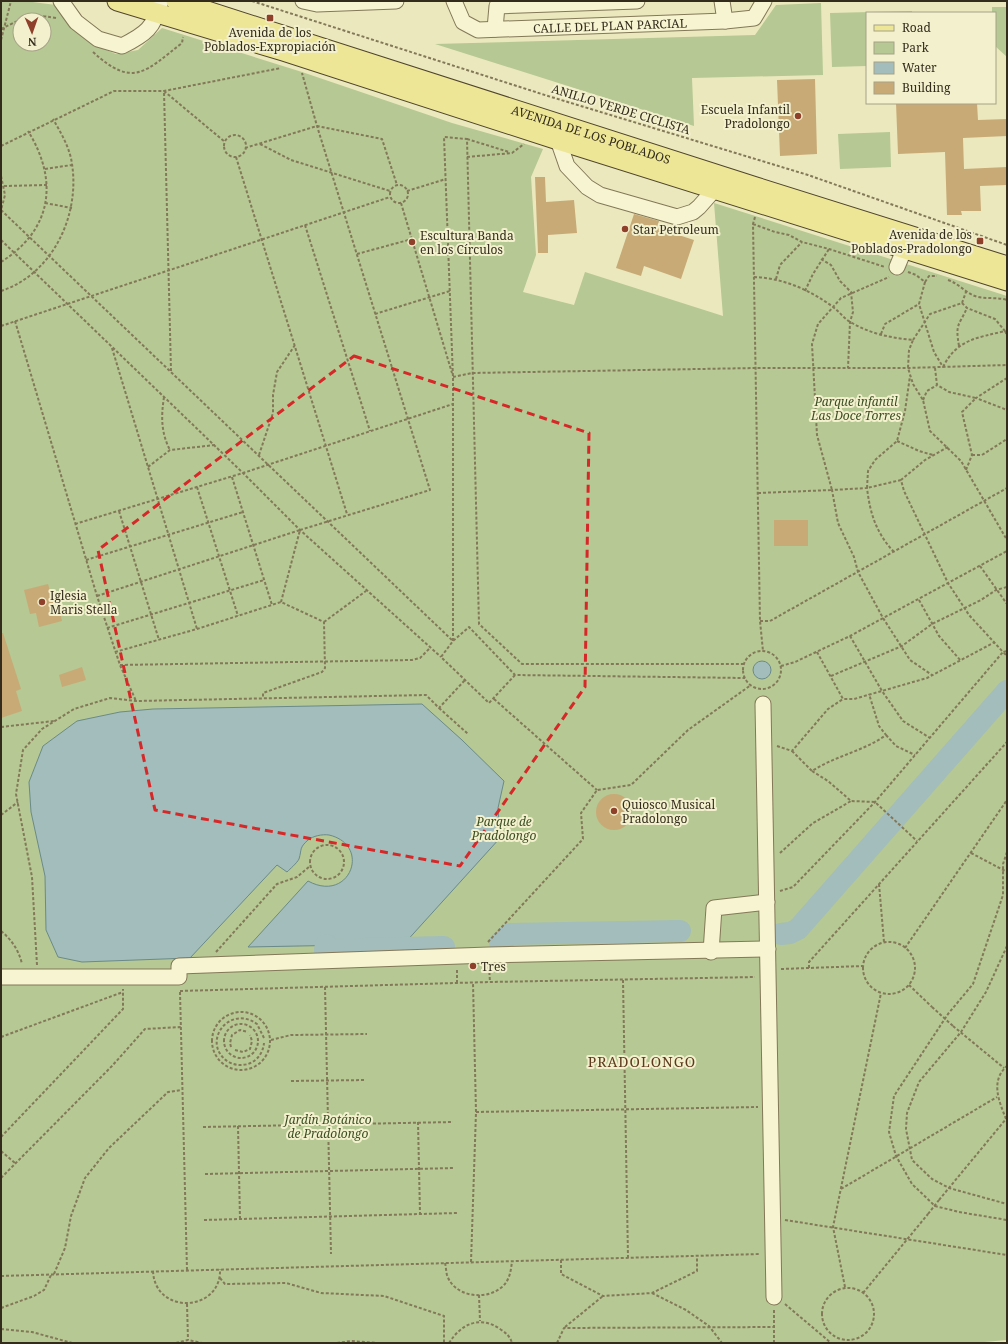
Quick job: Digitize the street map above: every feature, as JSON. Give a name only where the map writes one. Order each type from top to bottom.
[{"type":"main road","name":"AVENIDA DE LOS POBLADOS","points":[[117,1],[159,7],[530,131],[904,250],[1006,269]]},
{"type":"main road","name":"AVENIDA DE LOS POBLADOS","points":[[176,1],[1006,269]]},
{"type":"street","points":[[61,1],[76,22],[98,39],[122,46],[145,34],[159,7]]},
{"type":"street","points":[[303,1],[317,4],[396,1]]},
{"type":"street","name":"CALLE DEL PLAN PARCIAL","points":[[495,29],[497,6],[637,1]]},
{"type":"street","points":[[722,1],[725,21]]},
{"type":"street","name":"CALLE DEL PLAN PARCIAL","points":[[450,2],[463,22],[478,30],[725,21],[754,18],[764,1]]},
{"type":"street","points":[[558,140],[567,166],[586,186],[600,195],[677,217],[693,212],[699,208],[714,190]]},
{"type":"street","points":[[897,267],[904,250]]},
{"type":"street","points":[[763,704],[774,1297]]},
{"type":"street","points":[[711,952],[714,908],[767,897]]},
{"type":"street","points":[[1,978],[31,978],[122,985],[179,977],[179,966],[456,957],[768,950]]},
{"type":"path","points":[[1,40],[10,1]]},
{"type":"path","name":"ANILLO VERDE CICLISTA","points":[[252,1],[548,96],[808,175],[1007,245]]},
{"type":"path","points":[[1,146],[28,131],[114,91],[164,91],[285,67]]},
{"type":"path","points":[[97,596],[347,514],[430,490],[317,126],[302,72]]},
{"type":"path","points":[[164,91],[224,142],[226,153],[236,157],[242,154],[246,148],[317,126],[382,139],[397,186]]},
{"type":"path","points":[[164,91],[171,371]]},
{"type":"path","points":[[1,291],[24,279],[49,255],[65,229],[72,208],[74,186],[72,165],[66,143],[53,119]]},
{"type":"path","points":[[1,262],[14,253],[30,237],[41,219],[46,203],[47,185],[45,169],[38,147],[28,131]]},
{"type":"path","points":[[467,157],[512,153],[525,143],[530,131]]},
{"type":"path","points":[[224,142],[232,135],[240,136],[245,141],[246,148]]},
{"type":"path","points":[[453,641],[453,378],[444,137],[467,139],[512,153]]},
{"type":"path","points":[[467,139],[479,624],[522,664],[744,664]]},
{"type":"path","points":[[260,144],[291,160],[390,191]]},
{"type":"path","points":[[236,157],[347,514]]},
{"type":"path","points":[[45,169],[72,165]]},
{"type":"path","points":[[1,176],[5,195],[1,210],[453,641]]},
{"type":"path","points":[[407,191],[446,179]]},
{"type":"path","points":[[4,186],[47,185]]},
{"type":"path","points":[[397,186],[403,186],[407,191],[406,199],[402,203],[396,203],[390,197],[390,191],[397,186]]},
{"type":"path","points":[[1,326],[169,269],[390,197]]},
{"type":"path","points":[[46,203],[72,208]]},
{"type":"path","points":[[402,203],[453,378]]},
{"type":"path","points":[[761,216],[755,214],[753,224],[760,621],[762,651]]},
{"type":"path","points":[[753,224],[775,232],[789,235],[802,242],[829,248],[873,264],[888,268],[897,267]]},
{"type":"path","points":[[305,225],[370,431]]},
{"type":"path","points":[[357,254],[412,239]]},
{"type":"path","points":[[1,240],[243,473],[300,530],[441,657],[489,703],[515,675]]},
{"type":"path","points":[[776,279],[780,265],[802,242]]},
{"type":"path","points":[[805,291],[821,258],[829,248]]},
{"type":"path","points":[[821,258],[831,265],[840,281],[851,292],[853,312],[850,322],[848,369]]},
{"type":"path","points":[[897,267],[899,272],[916,275],[925,282]]},
{"type":"path","points":[[897,267],[887,279],[851,292],[841,298],[818,324],[812,344],[812,368],[817,435],[832,490],[838,523],[854,557],[858,572],[883,618],[910,660],[932,675]]},
{"type":"path","points":[[943,367],[934,352],[919,304],[925,282],[929,276],[936,275],[958,284],[966,292],[987,298],[998,297],[1007,300]]},
{"type":"path","points":[[754,277],[776,279],[805,291],[833,307],[850,322],[872,333],[914,340]]},
{"type":"path","points":[[375,314],[450,291]]},
{"type":"path","points":[[962,303],[966,292]]},
{"type":"path","points":[[962,303],[967,308],[995,319],[1006,330],[1007,335]]},
{"type":"path","points":[[962,303],[930,314],[925,320],[909,350],[908,368],[923,400],[930,431],[961,461],[1007,540]]},
{"type":"path","points":[[881,335],[885,324],[919,304]]},
{"type":"path","points":[[959,346],[956,333],[958,322],[967,308]]},
{"type":"path","points":[[15,321],[107,628],[120,665],[136,701]]},
{"type":"path","points":[[943,367],[950,354],[969,340],[1006,330]]},
{"type":"path","points":[[259,456],[273,413],[273,395],[277,372],[295,345]]},
{"type":"path","points":[[112,347],[197,629]]},
{"type":"path","points":[[453,378],[472,373],[756,368],[848,369],[1007,365]]},
{"type":"path","points":[[935,367],[937,385]]},
{"type":"path","points":[[894,552],[886,544],[872,518],[867,488],[868,471],[875,460],[897,441],[905,412],[910,375]]},
{"type":"path","points":[[966,470],[972,455],[962,412],[976,398],[1007,378]]},
{"type":"path","points":[[937,385],[949,392],[976,398],[1007,410]]},
{"type":"path","points":[[923,400],[927,391],[937,385]]},
{"type":"path","points":[[164,397],[162,426],[165,441],[170,450]]},
{"type":"path","points":[[75,524],[232,477],[453,404]]},
{"type":"path","points":[[972,455],[982,455],[1007,439]]},
{"type":"path","points":[[897,441],[919,451],[933,455]]},
{"type":"path","points":[[148,468],[170,450],[214,446]]},
{"type":"path","points":[[758,493],[867,488],[901,480],[933,455],[948,447]]},
{"type":"path","points":[[232,477],[272,605]]},
{"type":"path","points":[[901,480],[904,491],[924,535],[948,583],[964,608],[1007,656]]},
{"type":"path","points":[[197,487],[238,616]]},
{"type":"path","points":[[760,621],[770,622],[1007,488]]},
{"type":"path","points":[[119,511],[159,640]]},
{"type":"path","points":[[86,560],[243,512]]},
{"type":"path","points":[[280,602],[300,530]]},
{"type":"path","points":[[781,666],[817,652],[850,636],[1007,551]]},
{"type":"path","points":[[980,566],[1007,604]]},
{"type":"path","points":[[107,628],[264,580]]},
{"type":"path","points":[[830,676],[902,646],[932,624],[981,600],[996,590],[1007,587]]},
{"type":"path","points":[[324,622],[366,591]]},
{"type":"path","points":[[918,599],[939,636],[961,661]]},
{"type":"path","points":[[115,652],[197,629],[280,602],[324,622]]},
{"type":"path","points":[[263,698],[263,693],[322,672],[325,668],[324,622]]},
{"type":"path","points":[[441,657],[453,641],[469,626],[515,675],[745,678]]},
{"type":"path","points":[[850,636],[864,662],[872,671],[882,691],[903,721],[930,738]]},
{"type":"path","points":[[792,751],[828,709],[843,700],[854,699],[932,675],[995,642]]},
{"type":"path","points":[[120,665],[412,660],[420,658],[430,647]]},
{"type":"path","points":[[767,897],[793,887],[875,802],[1003,652],[1007,650]]},
{"type":"path","points":[[762,651],[774,656],[781,666],[779,679],[770,687],[757,688],[751,685],[745,678],[744,664],[751,655],[762,651]]},
{"type":"path","points":[[817,652],[843,700]]},
{"type":"path","points":[[439,708],[465,680]]},
{"type":"path","points":[[482,944],[488,941],[583,838],[581,813],[597,790],[631,785],[688,730],[751,685]]},
{"type":"path","points":[[869,694],[879,726],[896,746],[915,755]]},
{"type":"path","points":[[31,978],[32,877],[16,794],[23,750],[42,729],[74,709],[110,698],[136,701],[426,695],[468,734]]},
{"type":"path","points":[[494,699],[597,790]]},
{"type":"path","points":[[1,728],[55,721]]},
{"type":"path","points":[[812,771],[839,756],[874,744],[886,735]]},
{"type":"path","points":[[764,742],[792,751],[812,771],[828,781],[851,801]]},
{"type":"path","points":[[809,968],[809,962],[1007,742]]},
{"type":"path","points":[[905,948],[1007,800]]},
{"type":"path","points":[[766,858],[778,854],[813,823],[851,801],[875,802],[917,841]]},
{"type":"path","points":[[1,814],[18,802]]},
{"type":"path","points":[[211,965],[211,958],[277,884],[297,877],[310,866],[311,855],[314,851],[323,845],[334,846],[342,854],[343,859],[341,870],[333,877],[327,879],[317,875],[310,866]]},
{"type":"path","points":[[970,852],[1007,872]]},
{"type":"path","points":[[1007,852],[1003,870],[1003,895],[973,984],[948,1014],[894,1096],[889,1132],[896,1156],[912,1184],[935,1206],[959,1212],[1007,1220]]},
{"type":"path","points":[[879,884],[884,942]]},
{"type":"path","points":[[1,931],[9,937],[20,953],[31,978]]},
{"type":"path","points":[[884,942],[891,942],[905,948],[912,957],[915,970],[909,985],[896,993],[880,993],[873,989],[867,982],[864,975],[863,966],[869,951],[884,942]]},
{"type":"path","points":[[1007,946],[986,992],[960,1032],[919,1082],[907,1113],[906,1130],[912,1160],[932,1179],[949,1188],[1007,1204]]},
{"type":"path","points":[[456,957],[457,983]]},
{"type":"path","points":[[187,1270],[181,1090],[180,991],[623,980],[768,973],[809,968],[863,966]]},
{"type":"path","points":[[623,980],[628,1258]]},
{"type":"path","points":[[471,1262],[476,1112],[473,983]]},
{"type":"path","points":[[1,1037],[122,985],[123,1009],[1,1137]]},
{"type":"path","points":[[909,985],[953,1026],[1004,1068]]},
{"type":"path","points":[[325,987],[331,1254]]},
{"type":"path","points":[[845,1288],[833,1227],[880,993]]},
{"type":"path","points":[[238,1012],[252,1014],[261,1020],[267,1027],[270,1040],[264,1060],[253,1068],[246,1070],[232,1069],[221,1062],[213,1051],[212,1039],[213,1032],[220,1021],[225,1016],[238,1012]]},
{"type":"path","points":[[241,1024],[242,1018]]},
{"type":"path","points":[[264,1038],[257,1024],[242,1018],[229,1021],[224,1025],[218,1036],[217,1042],[224,1058],[235,1064],[241,1065],[252,1062],[260,1055],[264,1043]]},
{"type":"path","points":[[257,1024],[261,1020]]},
{"type":"path","points":[[220,1021],[224,1025]]},
{"type":"path","points":[[241,1024],[251,1027],[257,1036],[258,1041],[255,1051],[246,1057],[241,1058],[231,1055],[227,1051],[224,1041],[227,1031],[231,1027],[241,1024]]},
{"type":"path","points":[[1,1178],[112,1066],[145,1028],[181,1027]]},
{"type":"path","points":[[231,1047],[231,1038],[236,1032],[244,1030],[248,1032]]},
{"type":"path","points":[[270,1040],[291,1035],[367,1034]]},
{"type":"path","points":[[235,1050],[238,1052],[250,1049],[252,1041],[250,1035]]},
{"type":"path","points":[[224,1041],[230,1043]]},
{"type":"path","points":[[252,1041],[258,1041]]},
{"type":"path","points":[[260,1055],[264,1060]]},
{"type":"path","points":[[221,1062],[224,1058]]},
{"type":"path","points":[[241,1058],[241,1065]]},
{"type":"path","points":[[863,1292],[1007,1119],[997,1097],[997,1084],[1004,1068],[1007,1066]]},
{"type":"path","points":[[291,1080],[366,1080]]},
{"type":"path","points":[[1,1308],[34,1296],[44,1290],[53,1275],[65,1248],[71,1216],[85,1178],[109,1148],[168,1092],[181,1090]]},
{"type":"path","points":[[840,1189],[997,1097]]},
{"type":"path","points":[[476,1112],[626,1111],[771,1107]]},
{"type":"path","points":[[418,1122],[420,1214]]},
{"type":"path","points":[[203,1127],[453,1122]]},
{"type":"path","points":[[238,1126],[240,1219]]},
{"type":"path","points":[[1,1151],[15,1163]]},
{"type":"path","points":[[205,1174],[454,1168]]},
{"type":"path","points":[[204,1220],[457,1213]]},
{"type":"path","points":[[773,1218],[1007,1254]]},
{"type":"path","points":[[1,1276],[697,1257],[773,1253]]},
{"type":"path","points":[[561,1260],[561,1274],[603,1296],[652,1293],[697,1271],[697,1257]]},
{"type":"path","points":[[445,1263],[447,1276],[454,1286],[471,1295],[486,1295],[503,1286],[510,1274],[512,1261]]},
{"type":"path","points":[[153,1271],[153,1282],[159,1291],[172,1301],[187,1304],[199,1301],[208,1296],[216,1288],[220,1278],[220,1270]]},
{"type":"path","points":[[220,1278],[225,1284],[286,1283],[321,1293],[384,1296],[444,1316],[444,1343]]},
{"type":"path","points":[[845,1288],[852,1288],[863,1292],[873,1307],[874,1315],[872,1324],[861,1336],[852,1340],[844,1340],[829,1332],[822,1317],[825,1301],[830,1294],[845,1288]]},
{"type":"path","points":[[652,1293],[686,1310],[709,1326],[722,1343]]},
{"type":"path","points":[[479,1295],[480,1321]]},
{"type":"path","points":[[557,1343],[564,1328],[603,1296]]},
{"type":"path","points":[[774,1343],[774,1297],[779,1299],[831,1343]]},
{"type":"path","points":[[187,1304],[188,1340]]},
{"type":"path","points":[[449,1343],[456,1332],[468,1325],[480,1321],[495,1325],[510,1336],[512,1343]]},
{"type":"path","points":[[564,1328],[709,1326],[774,1327]]},
{"type":"path","points":[[1,1329],[32,1332],[72,1343]]},
{"type":"path","points":[[176,1343],[188,1340],[202,1343]]},
{"type":"path","points":[[339,1343],[351,1341],[377,1343]]},
{"type":"highlighted area","points":[[354,356],[589,433],[585,687],[460,866],[155,810],[98,550]]},
{"type":"green space","name":"Parque de Pradolongo","points":[[1,1],[25,1],[56,5],[70,26],[94,45],[116,54],[138,50],[162,28],[302,72],[452,123],[543,149],[531,177],[536,255],[523,292],[574,305],[585,272],[723,316],[714,203],[1007,296],[1007,1340],[973,1343],[1,1343]]},
{"type":"green space","points":[[821,3],[823,75],[692,78],[694,126],[435,44],[755,35],[776,5]]},
{"type":"green space","points":[[992,7],[1007,7],[1007,57],[996,47],[996,12],[992,12]]},
{"type":"green space","points":[[912,11],[912,12],[871,12]]},
{"type":"green space","points":[[866,12],[866,66],[832,67],[830,13]]},
{"type":"green space","points":[[890,132],[891,167],[840,169],[838,134]]},
{"type":"water","points":[[762,661],[768,664],[771,670],[768,676],[762,679],[756,676],[753,670],[756,664]]},
{"type":"water","points":[[422,704],[504,781],[498,808],[500,838],[404,944],[248,947],[308,881],[323,886],[335,885],[344,879],[350,870],[352,860],[350,850],[342,841],[329,835],[323,835],[312,837],[305,843],[302,847],[298,861],[287,872],[277,865],[190,958],[82,962],[58,957],[46,930],[45,876],[31,812],[29,782],[43,746],[77,721],[120,712],[153,709]]},
{"type":"building","name":"Escuela Infantil Pradolongo","points":[[815,79],[817,154],[780,156],[777,80]]},
{"type":"building","points":[[896,104],[977,104],[978,120],[1007,119],[1007,136],[963,138],[964,169],[1007,167],[1007,185],[980,186],[981,211],[961,211],[962,215],[947,215],[945,152],[898,154]]},
{"type":"building","points":[[535,177],[545,177],[546,202],[574,200],[577,233],[548,235],[548,253],[538,253]]},
{"type":"building","points":[[634,214],[659,221],[657,228],[694,240],[681,279],[644,266],[641,276],[616,268]]},
{"type":"building","points":[[774,520],[808,520],[808,546],[774,546]]},
{"type":"building","name":"Iglesia Maris Stella","points":[[48,584],[50,591],[55,590],[62,621],[39,627],[36,613],[30,614],[24,590]]},
{"type":"building","points":[[1,633],[3,633],[21,689],[16,691],[22,711],[1,718]]},
{"type":"building","points":[[82,667],[86,680],[62,687],[59,675]]},
{"type":"building","name":"Quiosco Musical Pradolongo","points":[[614,794],[624,797],[629,802],[632,812],[629,822],[624,827],[614,830],[604,827],[599,822],[596,812],[599,802],[604,797]]},
{"type":"waterway","points":[[781,934],[790,933],[798,929],[1007,691]]},
{"type":"waterway","points":[[500,943],[510,934],[680,931]]},
{"type":"waterway","points":[[326,945],[325,950],[444,947]]},
{"type":"place","name":"Avenida de los Poblados-Expropiación","points":[[270,18]]},
{"type":"place","name":"Escuela Infantil Pradolongo","points":[[798,116]]},
{"type":"place","name":"Star Petroleum","points":[[625,229]]},
{"type":"place","name":"Avenida de los Poblados-Pradolongo","points":[[980,241]]},
{"type":"place","name":"Escultura Banda en los Círculos","points":[[412,242]]},
{"type":"place","name":"Iglesia Maris Stella","points":[[42,602]]},
{"type":"place","name":"Quiosco Musical Pradolongo","points":[[614,811]]},
{"type":"place","name":"Tres","points":[[473,966]]},
{"type":"district","name":"PRADOLONGO","points":[[642,1061]]},
{"type":"park label","name":"Parque infantil Las Doce Torres","points":[[856,408]]},
{"type":"park label","name":"Jardín Botánico de Pradolongo","points":[[328,1126]]}]
